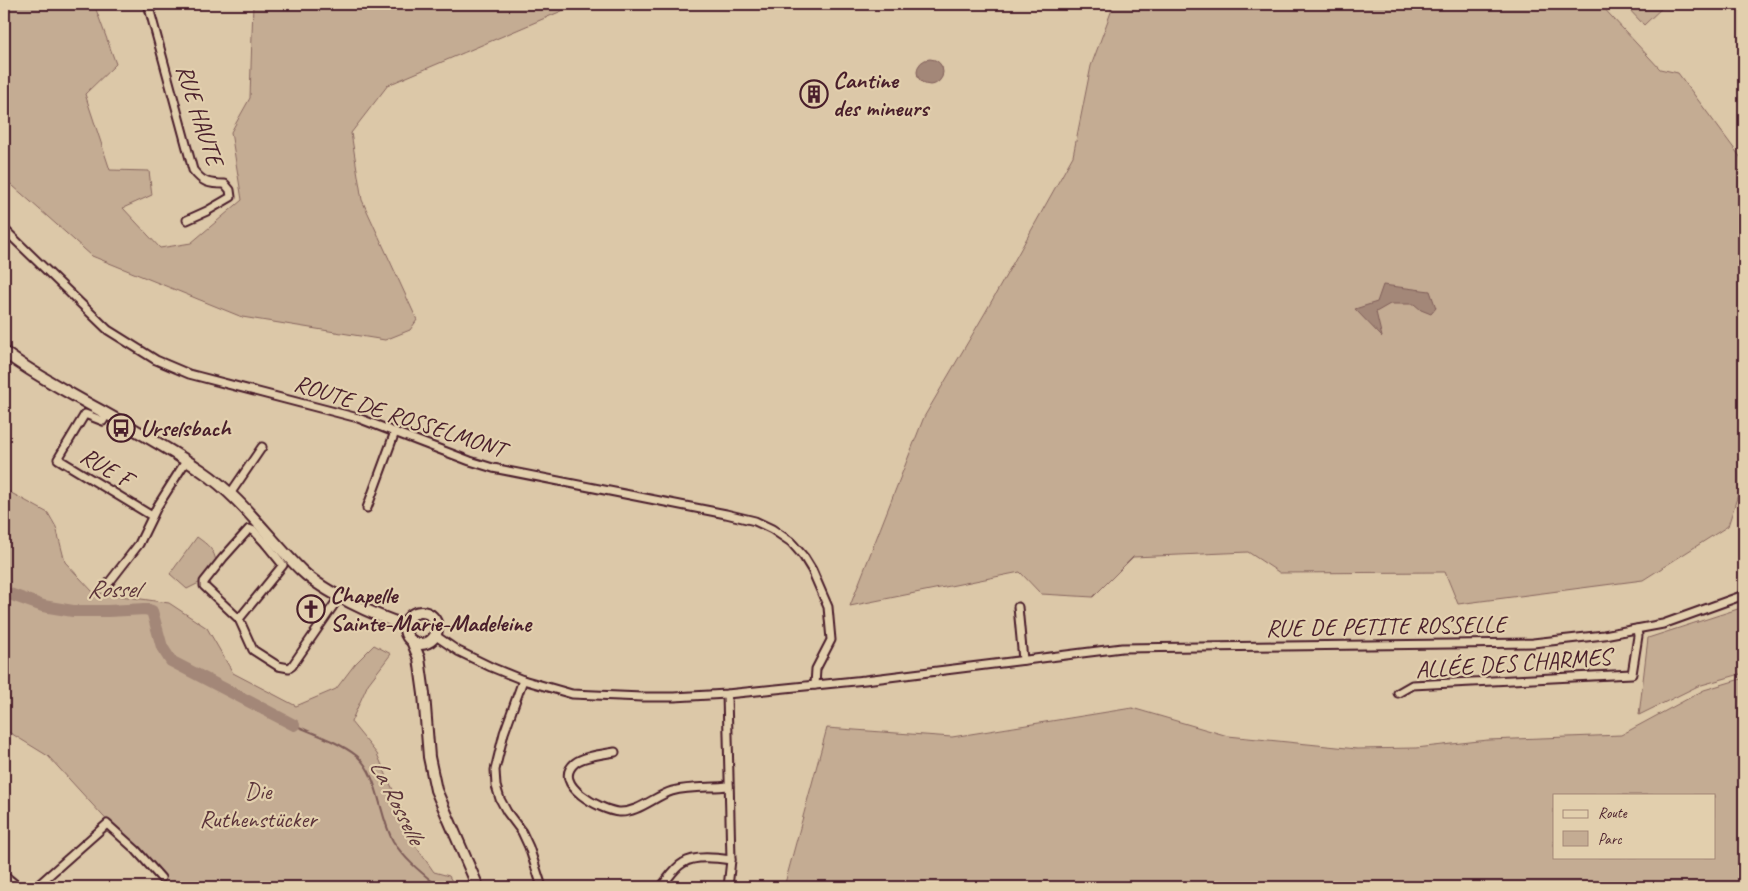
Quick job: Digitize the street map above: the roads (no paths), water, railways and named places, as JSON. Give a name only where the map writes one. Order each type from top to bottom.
[{"type":"main road","points":[[4,352],[38,375],[203,472],[230,494],[269,541],[317,583],[386,619],[405,625]]},
{"type":"main road","points":[[412,641],[416,644],[425,644],[432,641],[436,636],[437,624],[430,614],[418,612],[408,619],[405,631],[412,641],[418,658],[424,694],[429,757],[434,781],[446,815],[478,887]]},
{"type":"main road","points":[[418,658],[425,644]]},
{"type":"main road","points":[[4,878],[16,887]]},
{"type":"street","name":"RUE HAUTE","points":[[148,4],[193,170],[201,180],[214,184],[225,184],[230,190],[231,197],[187,220]]},
{"type":"street","name":"ROUTE DE ROSSELMONT","points":[[4,229],[108,330],[156,360],[190,374],[358,418],[493,468],[726,514],[755,521],[772,529],[791,542],[804,556],[828,607],[831,640],[816,669],[815,686]]},
{"type":"street","name":"RUE F","points":[[107,414],[103,421],[85,414],[58,459],[152,516]]},
{"type":"street","points":[[367,508],[395,432]]},
{"type":"street","points":[[230,494],[262,447]]},
{"type":"street","points":[[108,584],[139,544],[152,516],[186,461]]},
{"type":"street","points":[[239,619],[284,565],[269,541],[249,529],[204,582],[204,586],[239,619],[253,650],[278,666],[289,668],[340,596]]},
{"type":"street","name":"RUE DE PETITE ROSSELLE","points":[[436,636],[466,655],[523,680],[572,694],[642,697],[726,694],[815,686],[1103,649],[1533,643],[1604,635],[1637,629],[1682,618],[1744,595]]},
{"type":"street","points":[[1018,607],[1023,660]]},
{"type":"street","name":"ALLÉE DES CHARMES","points":[[1398,693],[1412,685],[1632,674],[1638,636],[1637,629]]},
{"type":"street","points":[[523,680],[504,733],[495,770],[496,786],[507,812],[522,832],[529,847],[542,887]]},
{"type":"street","points":[[726,694],[731,860],[728,887]]},
{"type":"street","points":[[615,752],[582,759],[574,763],[569,772],[569,781],[577,792],[607,810],[628,811],[658,796],[684,789],[729,786]]},
{"type":"street","points":[[36,887],[107,824],[136,850],[162,878]]},
{"type":"street","points":[[661,887],[683,862],[694,858],[731,860]]},
{"type":"waterway","name":"Rossel","points":[[4,592],[43,606],[73,611],[145,609],[152,611],[162,647],[171,661],[294,725]]},
{"type":"waterway","name":"La Rosselle","points":[[294,725],[327,739],[357,756],[370,774],[393,841],[408,860],[439,887]]},
{"type":"place","name":"Cantine des mineurs","points":[[814,94]]},
{"type":"place","name":"Urselsbach","points":[[121,428]]},
{"type":"place","name":"Chapelle Sainte-Marie-Madeleine","points":[[311,609]]},
{"type":"park label","name":"Die Ruthenstücker","points":[[258,805]]}]
